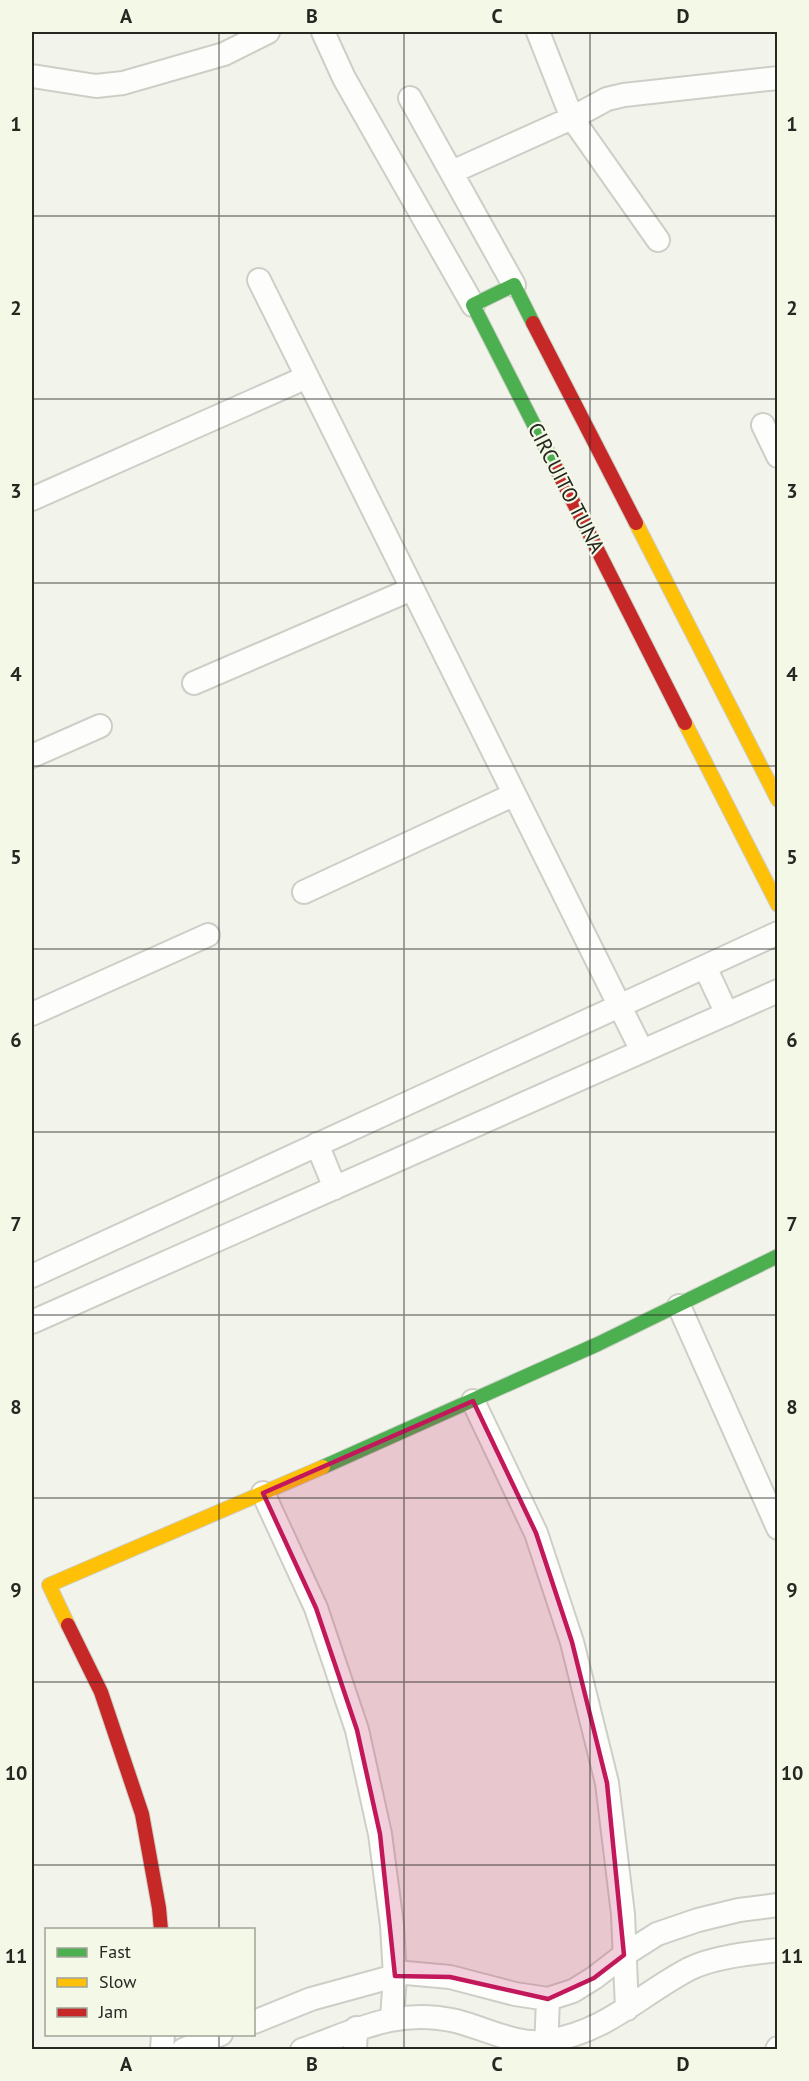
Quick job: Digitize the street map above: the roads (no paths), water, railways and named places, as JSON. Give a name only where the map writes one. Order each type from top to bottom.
[{"type":"street","points":[[32,76],[96,86],[123,83],[224,54],[268,32]]},
{"type":"street","name":"CIRCUITO TUNA","points":[[323,32],[344,78],[473,305],[777,905]]},
{"type":"street","points":[[538,32],[572,118],[658,240]]},
{"type":"street","points":[[452,172],[572,118],[607,99],[624,95],[777,78]]},
{"type":"street","points":[[410,98],[514,285],[777,800]]},
{"type":"street","points":[[259,280],[642,1051]]},
{"type":"street","points":[[473,305],[514,285]]},
{"type":"street","points":[[32,499],[307,377]]},
{"type":"street","points":[[763,425],[777,456]]},
{"type":"street","points":[[194,683],[411,589]]},
{"type":"street","points":[[32,756],[100,726]]},
{"type":"street","points":[[304,892],[513,795]]},
{"type":"street","points":[[32,1276],[777,933]]},
{"type":"street","points":[[32,1014],[208,935]]},
{"type":"street","points":[[705,967],[727,1014]]},
{"type":"street","points":[[32,1322],[777,991]]},
{"type":"street","points":[[317,1144],[335,1188]]},
{"type":"street","points":[[161,1928],[142,1814],[101,1692],[49,1585],[473,1401],[679,1306],[777,1256]]},
{"type":"street","points":[[679,1306],[776,1519]]},
{"type":"street","points":[[473,1401],[536,1533],[572,1642],[607,1782],[623,1914],[627,2009]]},
{"type":"street","points":[[263,1493],[316,1608],[357,1730],[380,1834],[392,1925],[394,1976],[392,2018]]},
{"type":"street","points":[[255,2022],[311,1999],[406,1973],[450,1977],[515,1994],[548,1999],[573,1991],[594,1978],[624,1954],[657,1934],[699,1920],[777,1905]]},
{"type":"street","points":[[302,2049],[356,2039],[392,2018],[426,2016],[455,2021],[546,2046],[615,2018],[691,1968],[736,1955],[777,1950]]},
{"type":"street","points":[[546,2046],[548,1999]]},
{"type":"street","points":[[183,2049],[216,2036]]}]
